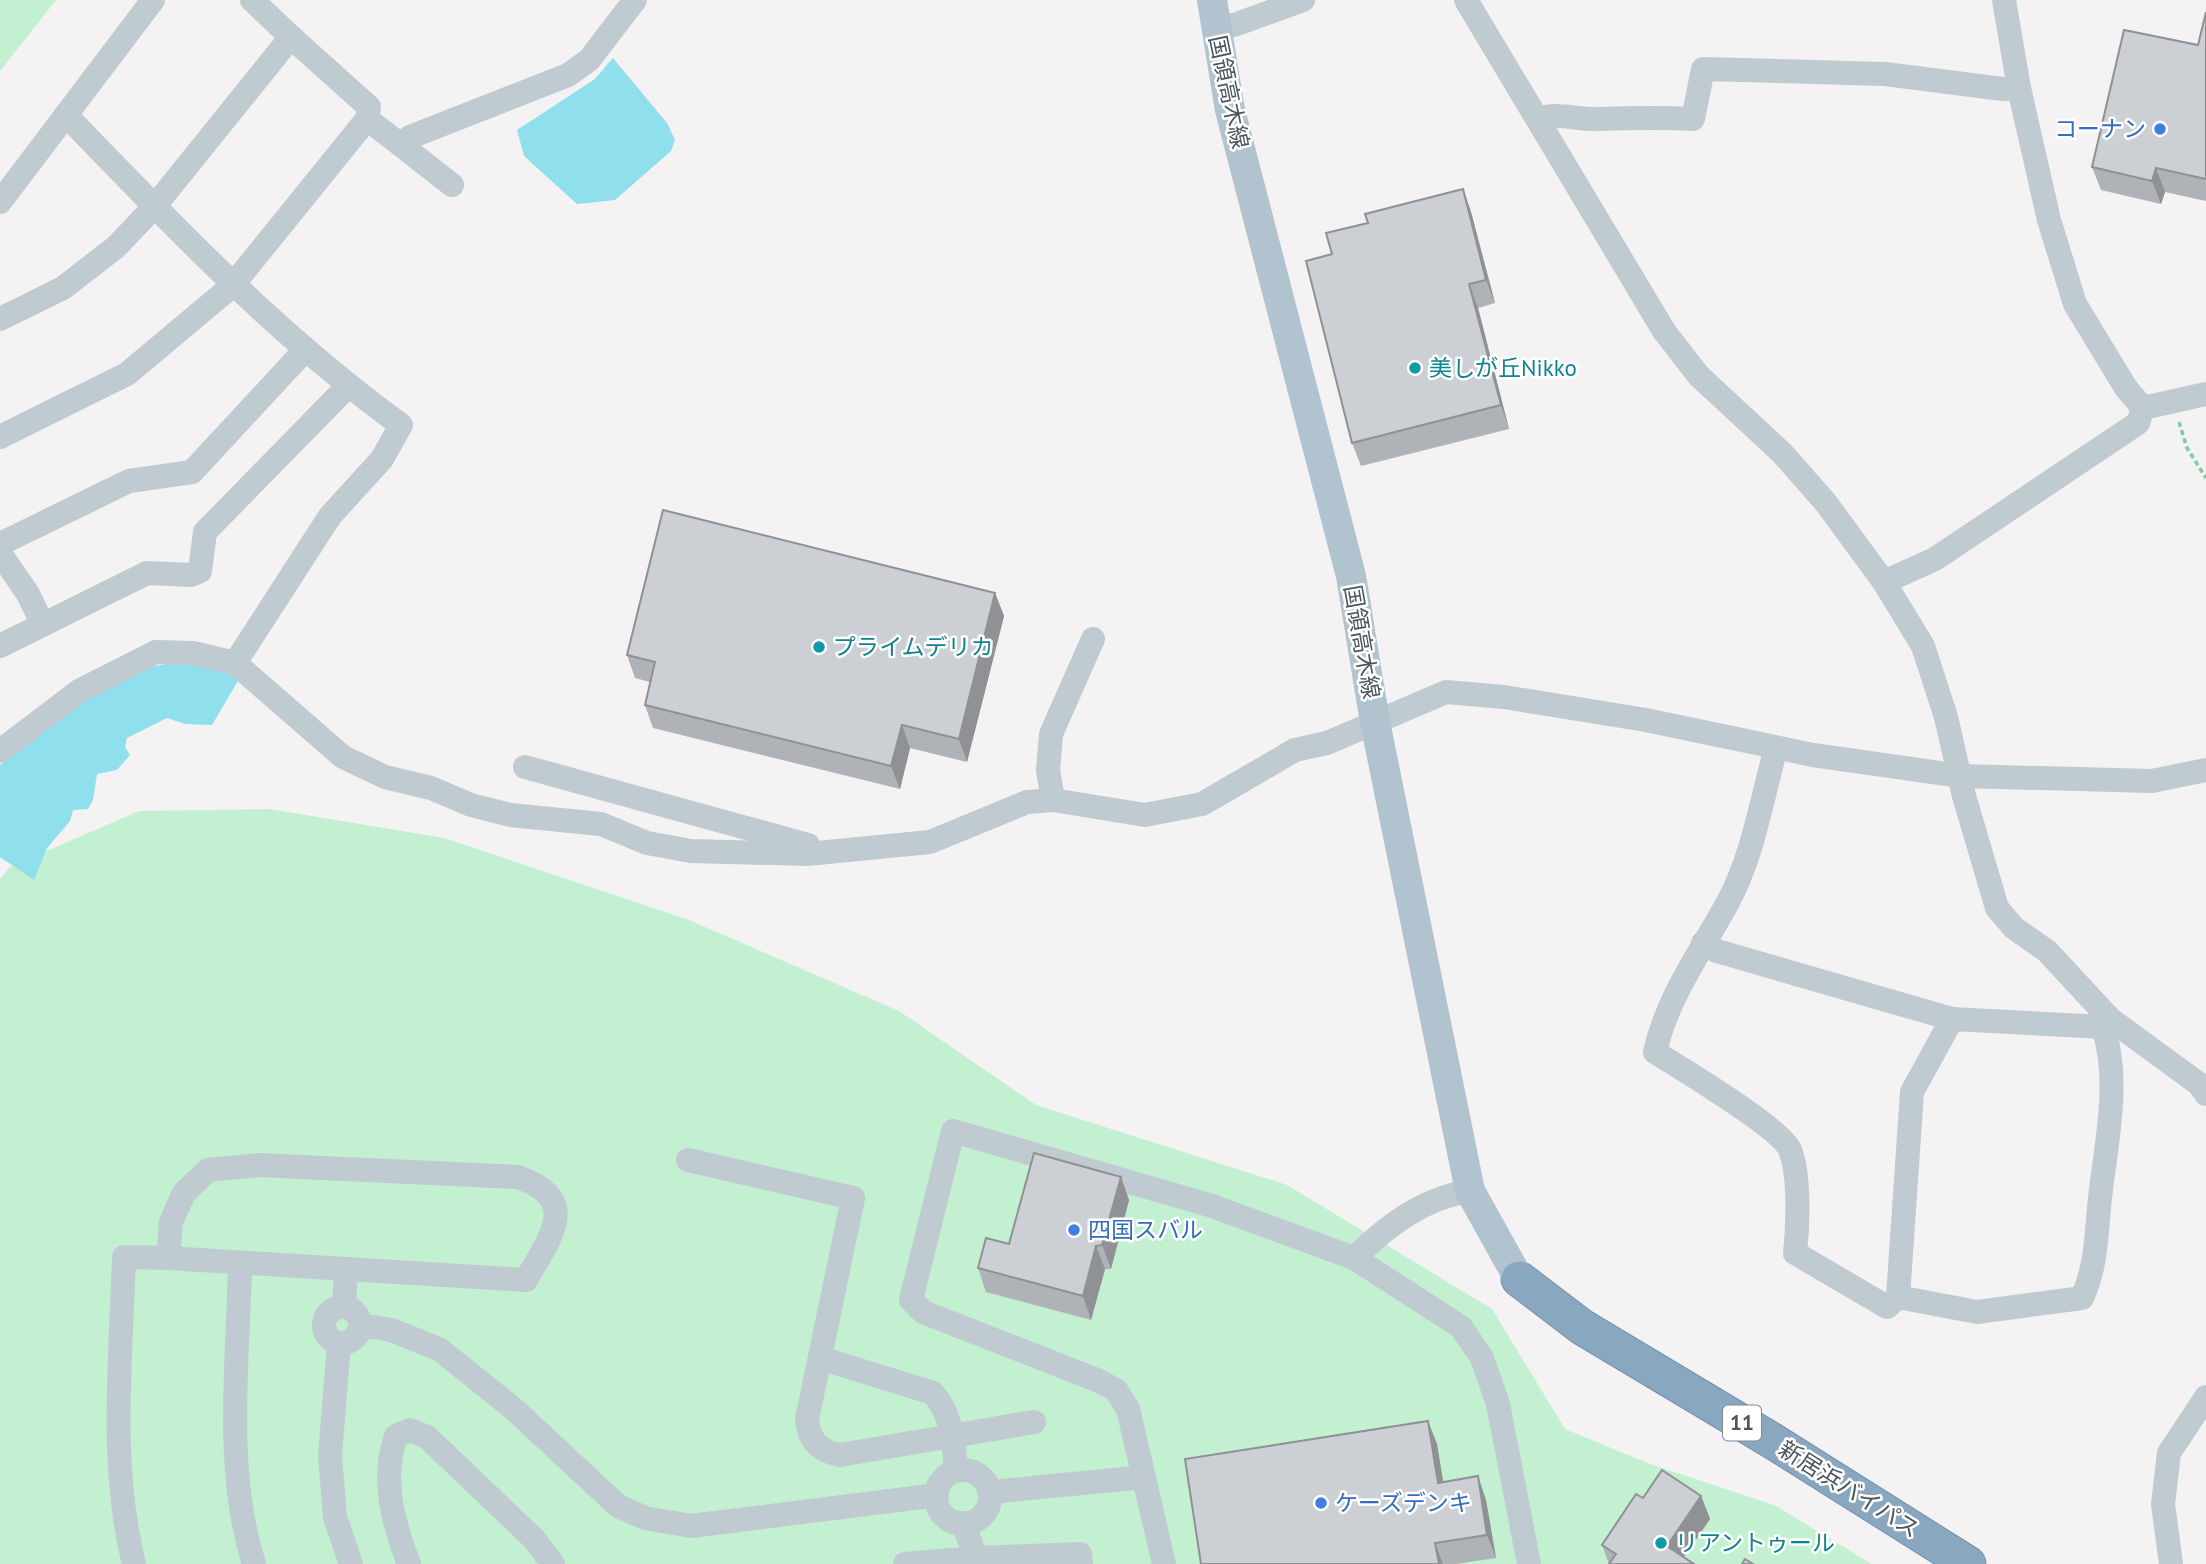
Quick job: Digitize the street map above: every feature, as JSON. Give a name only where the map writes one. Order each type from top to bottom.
[{"type":"highway","name":"新居浜バイパス","points":[[1519,1279],[1581,1327],[1772,1440],[1968,1564]]},
{"type":"main road","name":"国領高木線","points":[[1214,14],[1255,214],[1351,576],[1375,722],[1470,1191],[1519,1279]]},
{"type":"street","points":[[0,202],[153,0]]},
{"type":"street","points":[[0,437],[127,374],[232,286],[367,119],[369,107],[252,0]]},
{"type":"street","points":[[401,145],[410,137],[568,75],[589,60],[635,0]]},
{"type":"street","points":[[1214,14],[1303,0]]},
{"type":"street","points":[[1466,0],[1664,331],[1699,376],[1782,453],[1826,503],[1884,582],[1923,646],[1997,908],[2014,928],[2047,951],[2107,1023],[2199,1084],[2206,1094]]},
{"type":"street","points":[[2004,0],[2019,88],[2049,220],[2075,304],[2126,388],[2143,408]]},
{"type":"street","points":[[0,318],[64,288],[116,247],[154,207],[291,37]]},
{"type":"street","points":[[1538,119],[1549,115],[1597,119],[1622,116],[1693,119],[1703,69],[1885,74],[2003,89],[2019,88]]},
{"type":"street","points":[[66,115],[232,286],[348,386],[401,425],[382,459],[330,516],[234,663]]},
{"type":"street","points":[[367,119],[452,185]]},
{"type":"street","points":[[0,544],[129,481],[192,472],[305,350]]},
{"type":"street","points":[[0,646],[147,573],[191,575],[200,571],[205,532],[348,386]]},
{"type":"street","points":[[2143,408],[2206,394]]},
{"type":"street","points":[[1884,582],[1935,559],[2138,423],[2143,408]]},
{"type":"street","points":[[0,553],[28,594],[42,623]]},
{"type":"street","points":[[1053,800],[1048,770],[1051,734],[1093,639]]},
{"type":"street","points":[[0,751],[79,691],[156,652],[193,653],[234,663],[343,757],[385,777],[431,788],[471,805],[510,815],[601,824],[647,843],[691,851],[835,852],[930,842],[1027,802],[1053,800],[1145,815],[1202,804],[1295,750],[1326,743],[1446,692],[1504,697],[1646,720],[1776,748],[1961,776],[2152,781],[2206,770]]},
{"type":"street","points":[[1776,748],[1744,865],[1729,901],[1684,974],[1665,1016],[1655,1052],[1773,1131],[1790,1149],[1795,1181],[1795,1252],[1887,1307],[1898,1297],[1912,1091],[1952,1019]]},
{"type":"street","points":[[525,767],[835,852]]},
{"type":"street","points":[[1703,943],[1717,951],[1952,1019],[2107,1023]]},
{"type":"street","points":[[1898,1297],[1977,1312],[2082,1298],[2092,1275],[2110,1133],[2107,1023]]},
{"type":"street","points":[[1164,1564],[1128,1409],[1116,1390],[1097,1380],[923,1312],[911,1300],[953,1131],[1209,1205],[1354,1258],[1461,1327],[1482,1358],[1499,1405],[1529,1564]]},
{"type":"street","points":[[688,1160],[853,1199],[807,1419],[809,1435],[823,1452],[839,1455],[953,1438],[1034,1422]]},
{"type":"street","points":[[134,1564],[126,1534],[117,1457],[124,1257],[526,1280],[557,1222],[557,1208],[539,1184],[518,1177],[258,1165],[208,1170],[184,1193],[170,1222],[168,1258]]},
{"type":"street","points":[[1354,1258],[1385,1228],[1443,1195],[1470,1191]]},
{"type":"street","points":[[240,1265],[236,1436],[243,1531],[254,1564]]},
{"type":"street","points":[[346,1269],[352,1316]]},
{"type":"street","points":[[351,1564],[335,1517],[330,1456],[340,1343],[328,1338],[324,1320],[331,1310],[439,1349],[515,1410],[618,1506],[645,1518],[691,1526],[937,1495]]},
{"type":"street","points":[[820,1358],[933,1393],[945,1407],[953,1438],[956,1471]]},
{"type":"street","points":[[2171,1564],[2163,1504],[2169,1453],[2206,1397]]},
{"type":"street","points":[[409,1564],[397,1533],[388,1483],[389,1454],[396,1436],[410,1430],[426,1437],[534,1539],[552,1564]]},
{"type":"street","points":[[965,1470],[981,1477],[990,1492],[990,1501],[981,1517],[963,1523],[947,1518],[937,1503],[937,1495],[943,1480],[956,1471],[965,1470]]},
{"type":"street","points":[[990,1492],[1144,1477]]},
{"type":"street","points":[[963,1523],[976,1558]]},
{"type":"street","points":[[905,1564],[1080,1554],[1081,1564]]},
{"type":"path","points":[[2172,400],[2187,448],[2206,478]]},
{"type":"green space","points":[[0,0],[56,0],[0,71]]},
{"type":"green space","points":[[269,809],[444,838],[689,920],[899,1011],[1036,1105],[1287,1185],[1492,1309],[1565,1429],[1650,1464],[1774,1505],[1872,1564],[0,1564],[0,879],[10,867],[139,811]]},
{"type":"water","points":[[613,58],[667,123],[675,140],[671,151],[615,200],[577,204],[524,156],[517,130],[595,79]]},
{"type":"water","points":[[181,662],[228,673],[239,679],[212,725],[185,724],[167,718],[127,738],[125,747],[130,755],[117,770],[97,774],[93,800],[88,809],[73,810],[70,821],[47,848],[34,880],[0,857],[0,765],[62,716],[107,686],[130,674]]},
{"type":"building","name":"コーナン","points":[[2206,12],[2206,179],[2156,168],[2152,181],[2092,167],[2124,30],[2198,45]]},
{"type":"building","name":"美しが丘Nikko","points":[[1463,189],[1486,280],[1469,284],[1501,405],[1352,443],[1306,261],[1332,254],[1326,233],[1368,223],[1365,214]]},
{"type":"building","name":"プライムデリカ","points":[[663,510],[995,593],[959,739],[902,725],[891,766],[645,705],[655,662],[627,655]]},
{"type":"building","name":"四国スバル","points":[[1034,1153],[1121,1177],[1102,1245],[1096,1246],[1083,1296],[978,1268],[986,1238],[1009,1244]]},
{"type":"building","name":"ケーズデンキ","points":[[1428,1421],[1438,1483],[1478,1476],[1487,1535],[1435,1543],[1439,1564],[1201,1564],[1185,1459]]},
{"type":"building","points":[[1662,1470],[1701,1496],[1667,1546],[1694,1564],[1609,1564],[1616,1554],[1602,1545],[1636,1494],[1643,1498]]},
{"type":"place","name":"コーナン","points":[[2160,129]]},
{"type":"place","name":"美しが丘Nikko","points":[[1415,368]]},
{"type":"place","name":"プライムデリカ","points":[[819,647]]},
{"type":"place","name":"四国スバル","points":[[1074,1230]]},
{"type":"place","name":"ケーズデンキ","points":[[1321,1503]]},
{"type":"place","name":"リアントゥール","points":[[1661,1543]]}]
